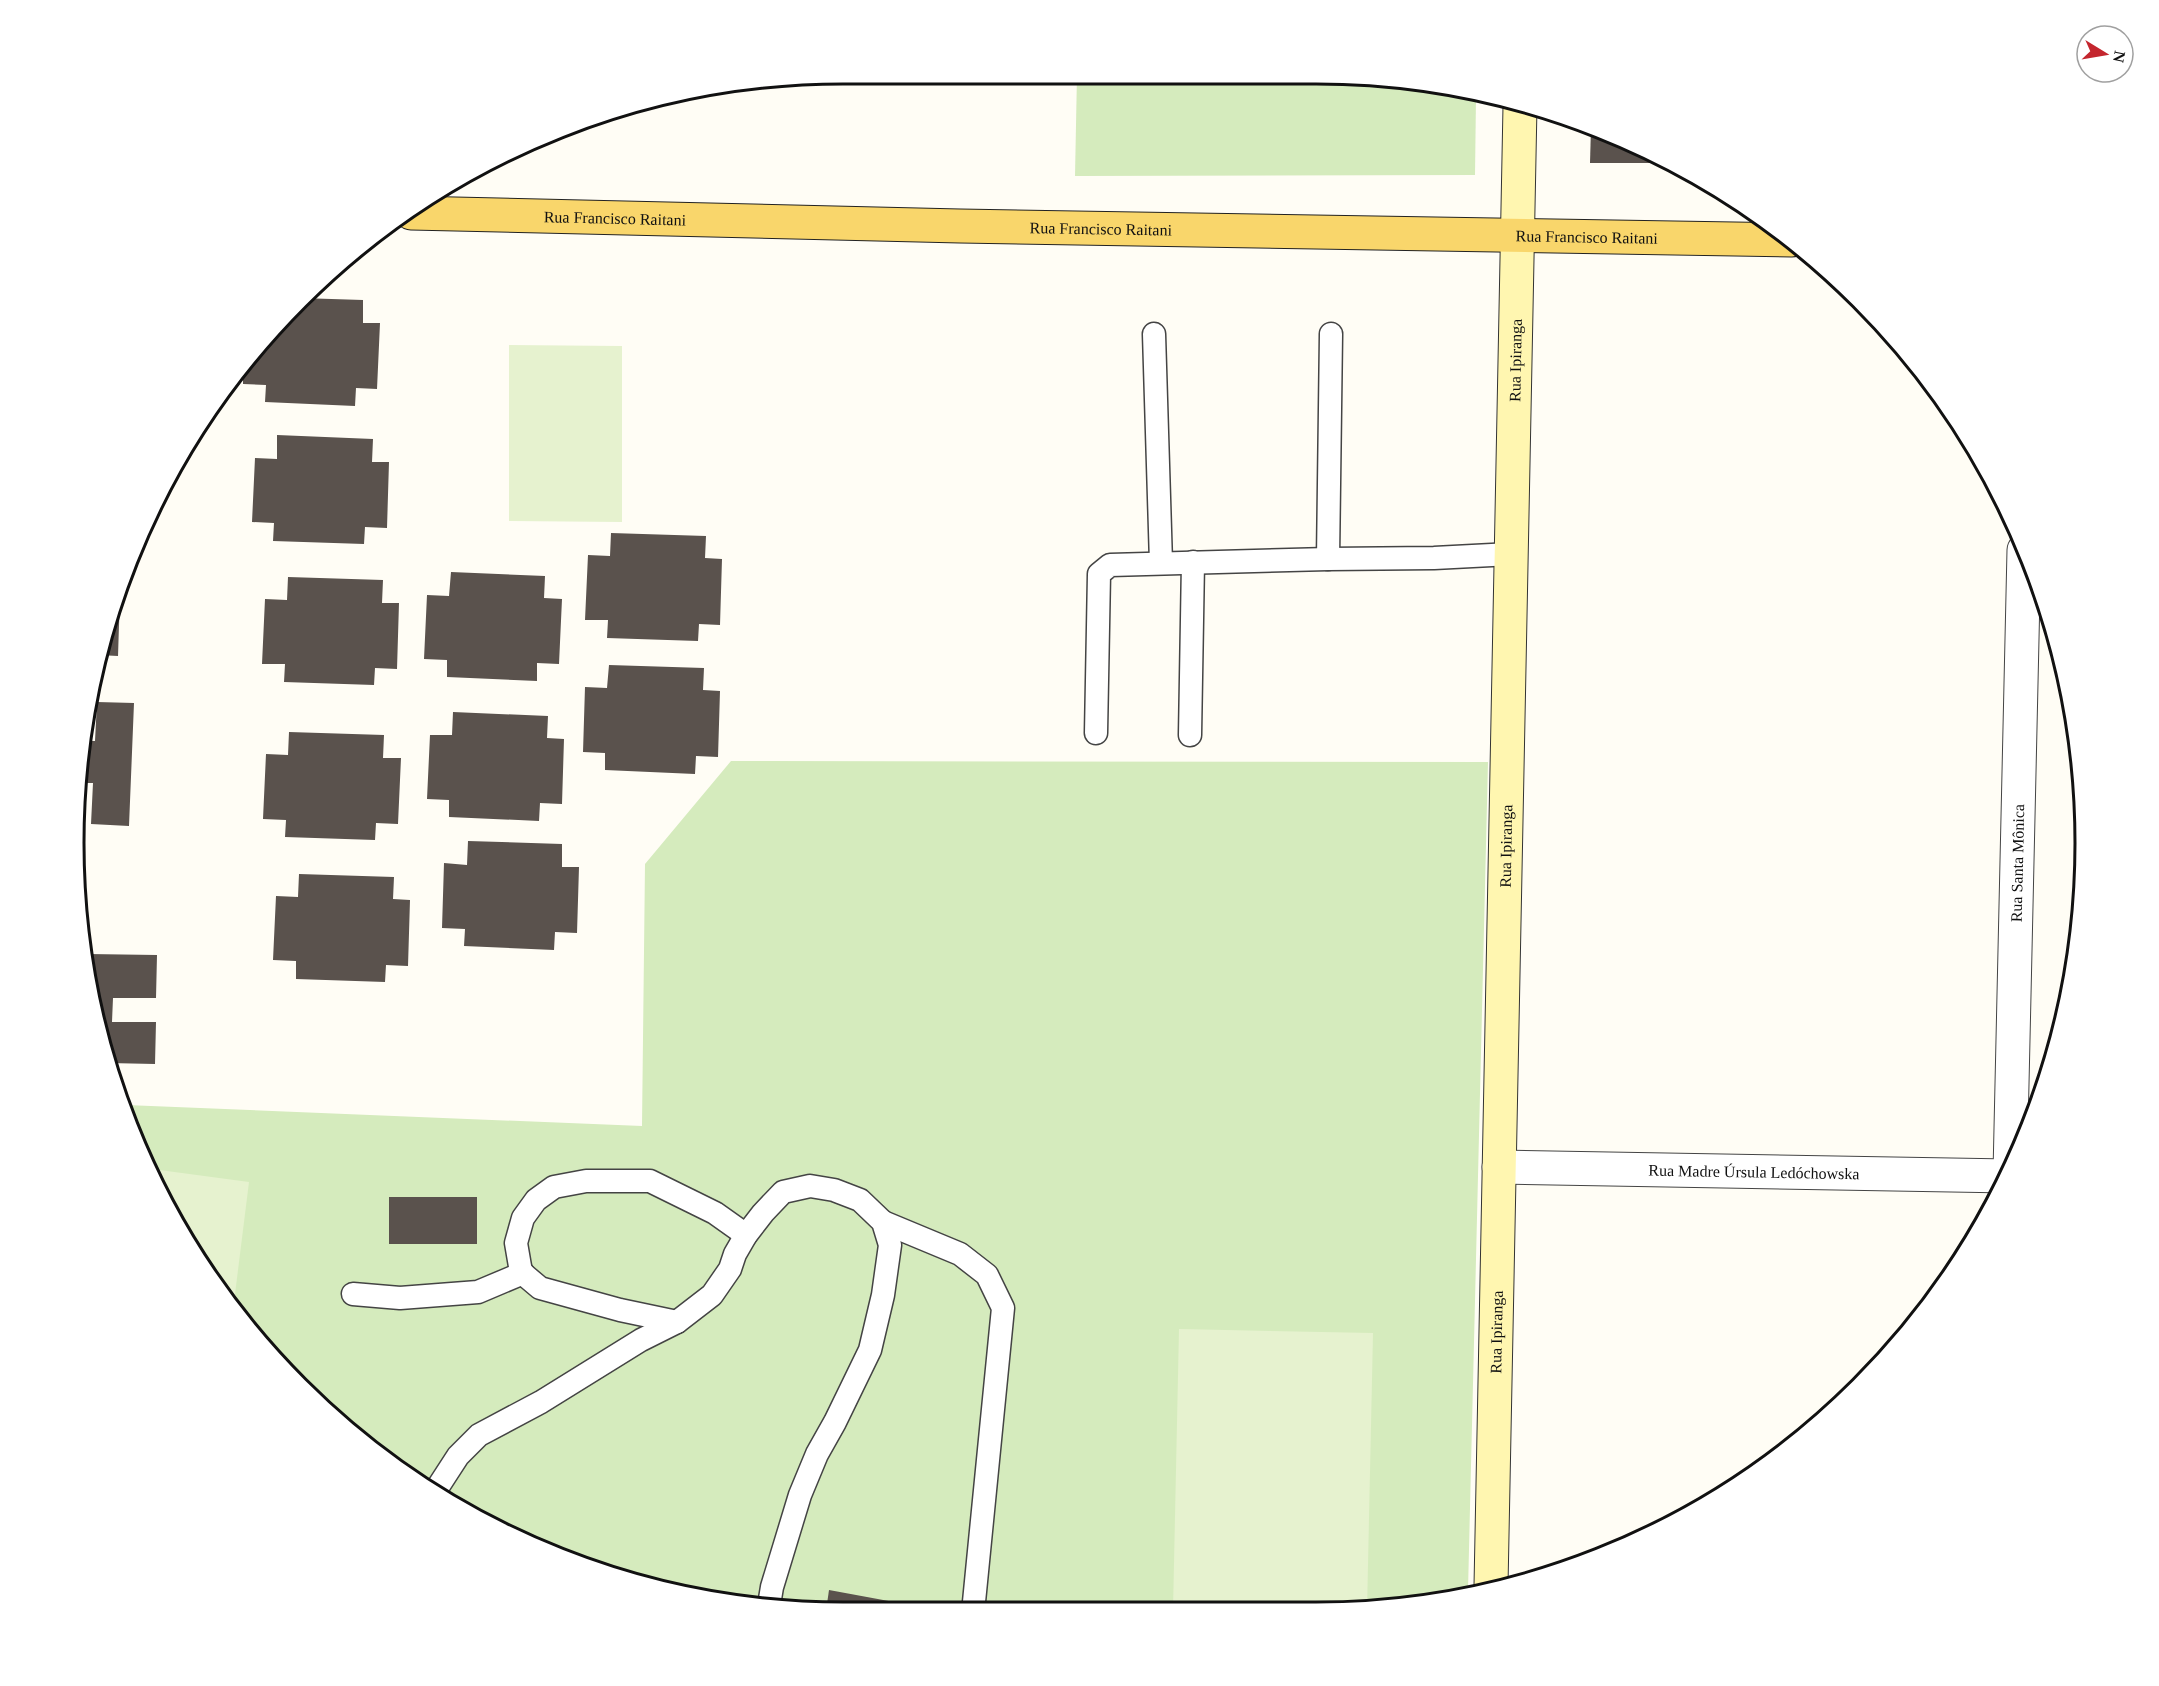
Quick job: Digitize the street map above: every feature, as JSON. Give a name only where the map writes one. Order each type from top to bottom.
[{"type":"main road","name":"Rua Ipiranga","points":[[1491,1581],[1520,112]]},
{"type":"main road","name":"Rua Francisco Raitani","points":[[419,213],[960,226],[1776,240]]},
{"type":"street","name":"Rua Santa Mônica","points":[[2010,1150],[2024,570]]},
{"type":"street","name":"Rua Madre Úrsula Ledóchowska","points":[[1499,1167],[1999,1175]]},
{"type":"lane","points":[[1154,334],[1161,564]]},
{"type":"lane","points":[[1328,559],[1331,334]]},
{"type":"lane","points":[[1096,733],[1099,574],[1110,565],[1434,558],[1511,554]]},
{"type":"lane","points":[[1190,735],[1193,562]]},
{"type":"lane","points":[[677,1322],[620,1310],[540,1288],[521,1272],[516,1243],[523,1218],[536,1200],[554,1187],[586,1181],[650,1181],[715,1213],[746,1236]]},
{"type":"lane","points":[[439,1485],[458,1456],[479,1435],[541,1402],[641,1340],[677,1322],[712,1295],[730,1269],[735,1254],[746,1236],[783,1192],[810,1186],[834,1190],[860,1200],[883,1222],[960,1254],[987,1275],[1003,1308],[975,1602]]},
{"type":"lane","points":[[770,1598],[800,1495],[817,1454],[870,1350],[877,1326],[890,1245],[883,1222]]},
{"type":"lane","points":[[353,1294],[399,1298],[478,1292],[523,1273]]},
{"type":"green space","points":[[1077,84],[1366,86],[1415,90],[1476,102],[1475,175],[1075,176]]},
{"type":"green space","points":[[509,345],[622,346],[622,522],[509,521]]},
{"type":"green space","points":[[731,761],[1488,762],[1468,1586],[1415,1596],[1316,1602],[843,1602],[744,1596],[647,1576],[599,1562],[507,1524],[421,1474],[343,1414],[306,1380],[272,1343],[212,1265],[162,1179],[131,1105],[642,1126],[645,864]]},
{"type":"green space","points":[[158,1170],[249,1182],[235,1296],[212,1265]]},
{"type":"green space","points":[[1179,1329],[1373,1333],[1367,1600],[1173,1602]]},
{"type":"building","points":[[1591,136],[1652,162],[1652,163],[1590,163]]},
{"type":"building","points":[[314,298],[363,300],[363,323],[380,323],[377,389],[356,388],[355,406],[265,402],[266,385],[243,384],[243,379],[272,343]]},
{"type":"building","points":[[277,435],[373,439],[372,462],[389,462],[387,528],[365,527],[364,544],[273,541],[274,523],[252,522],[255,458],[277,459]]},
{"type":"building","points":[[611,533],[706,536],[705,558],[722,559],[720,625],[699,624],[698,641],[607,638],[608,620],[585,620],[588,555],[610,556]]},
{"type":"building","points":[[451,572],[545,576],[544,598],[562,599],[559,664],[537,663],[537,681],[447,677],[447,660],[424,659],[427,595],[449,596]]},
{"type":"building","points":[[288,577],[383,580],[382,603],[399,603],[397,669],[375,668],[374,685],[284,682],[285,664],[262,664],[265,599],[287,600]]},
{"type":"building","points":[[119,615],[118,656],[108,656]]},
{"type":"building","points":[[609,665],[704,668],[703,690],[720,691],[718,757],[696,756],[695,774],[605,770],[605,753],[583,752],[585,687],[607,688]]},
{"type":"building","points":[[98,702],[134,703],[129,826],[91,824],[93,783],[87,783],[91,741],[95,741]]},
{"type":"building","points":[[453,712],[548,716],[547,738],[564,739],[562,804],[540,803],[539,821],[449,817],[449,800],[427,799],[430,735],[452,735]]},
{"type":"building","points":[[289,732],[384,735],[383,758],[401,758],[398,824],[376,823],[375,840],[285,837],[286,820],[263,819],[266,754],[288,755]]},
{"type":"building","points":[[468,841],[562,844],[562,867],[579,867],[577,933],[555,932],[554,950],[464,946],[465,929],[442,928],[444,863],[467,865]]},
{"type":"building","points":[[299,874],[394,877],[393,899],[410,900],[408,966],[386,965],[385,982],[296,979],[296,961],[273,960],[276,896],[298,897]]},
{"type":"building","points":[[92,954],[157,955],[156,998],[113,998],[112,1022],[156,1022],[155,1064],[117,1063]]},
{"type":"building","points":[[389,1197],[477,1197],[477,1244],[389,1244]]},
{"type":"building","points":[[829,1590],[894,1602],[843,1602],[827,1601]]}]
